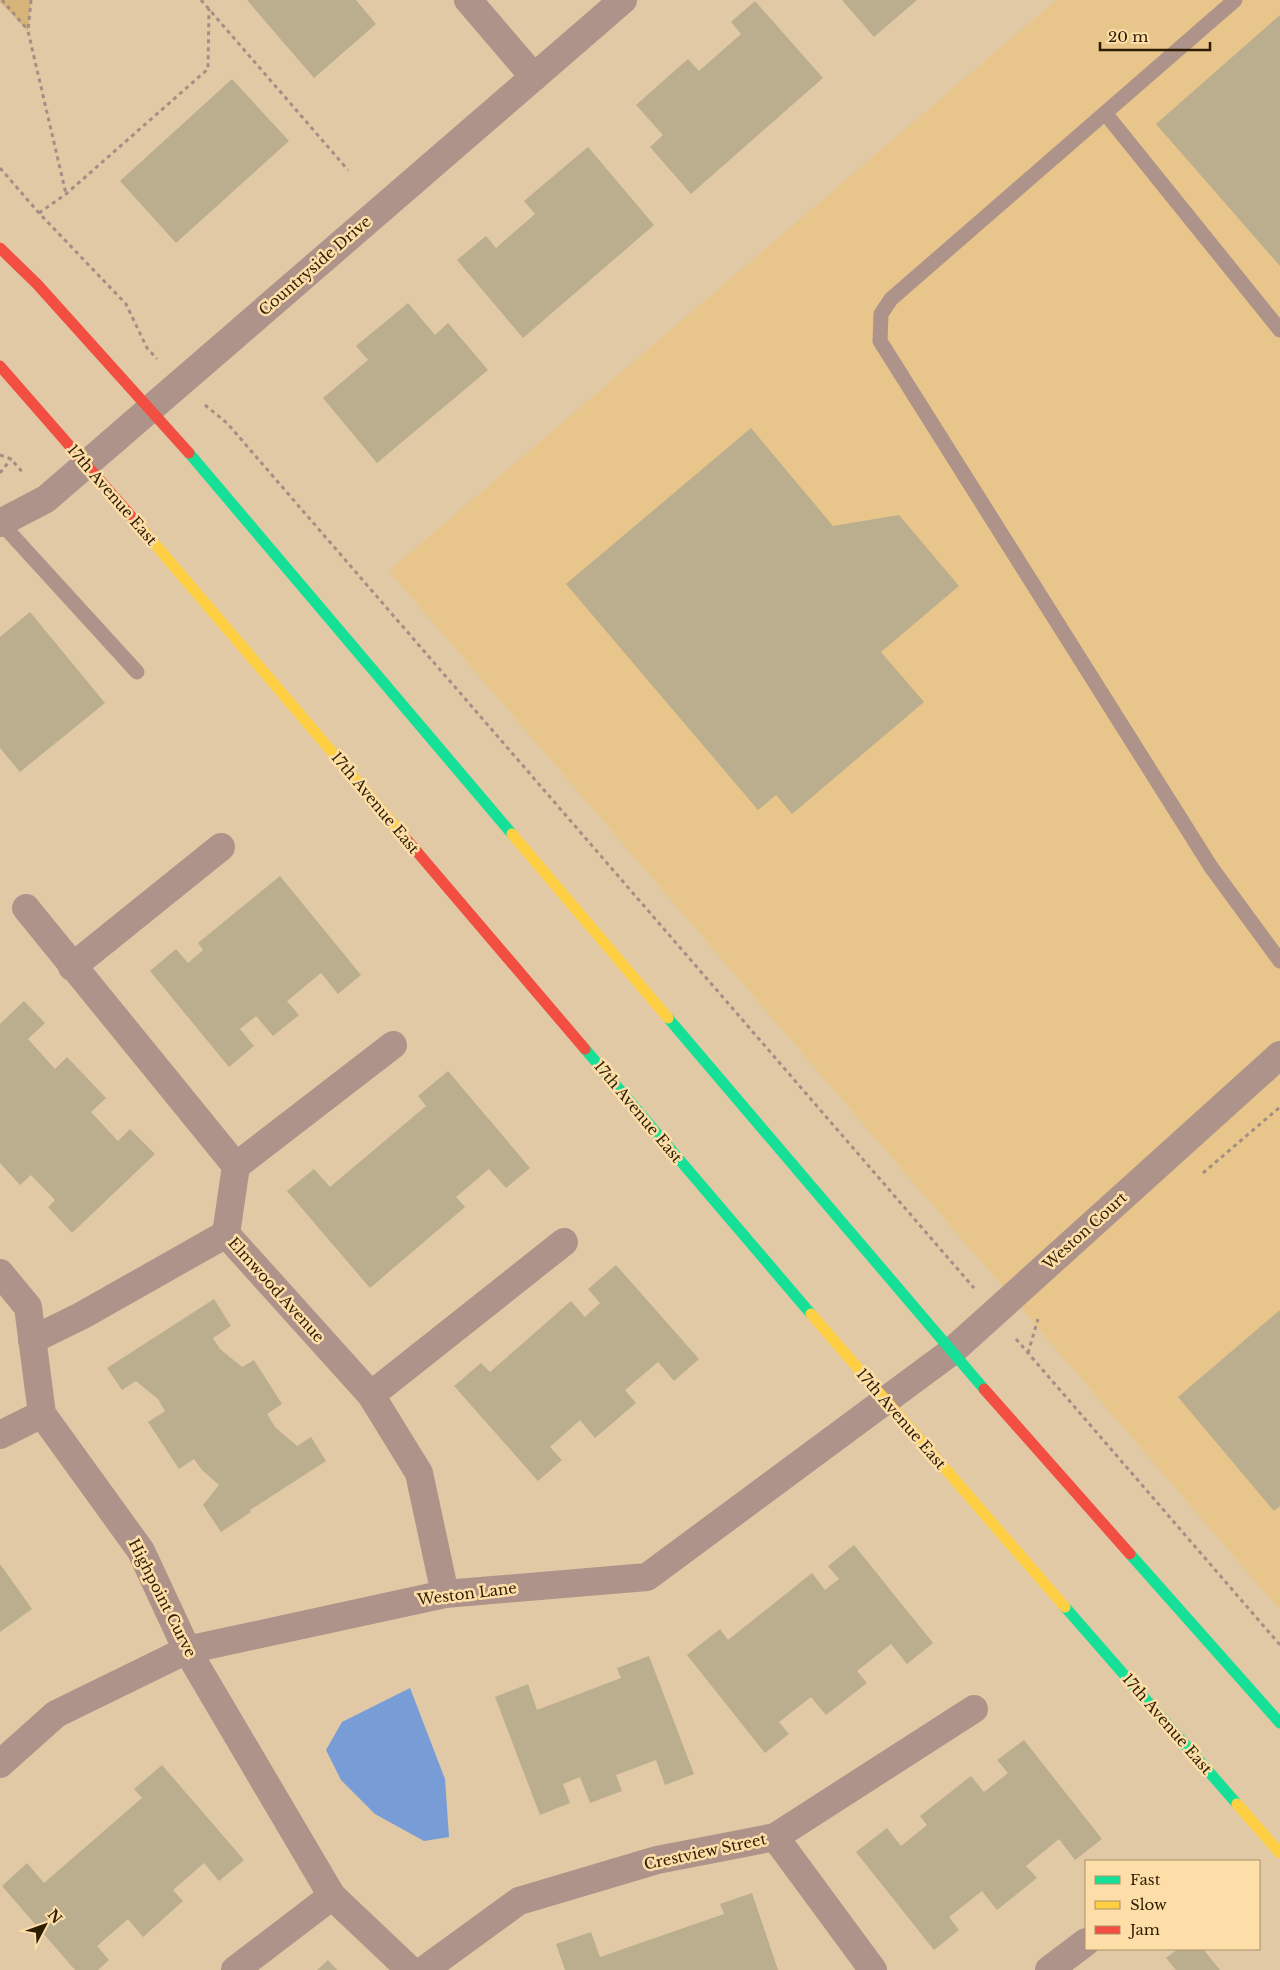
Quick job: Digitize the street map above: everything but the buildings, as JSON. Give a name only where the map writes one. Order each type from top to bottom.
[{"type":"street","points":[[468,0],[534,77]]},
{"type":"street","name":"Countryside Drive","points":[[0,523],[46,499],[623,0]]},
{"type":"street","points":[[0,248],[37,284],[205,472],[951,1352],[1280,1723]]},
{"type":"street","name":"17th Avenue East","points":[[0,366],[86,464],[885,1401],[1280,1853]]},
{"type":"street","points":[[72,967],[221,848]]},
{"type":"street","points":[[26,908],[72,967],[236,1166],[393,1045]]},
{"type":"street","name":"Weston Court","points":[[885,1401],[951,1352],[1280,1056]]},
{"type":"street","name":"Elmwood Avenue","points":[[236,1166],[226,1234],[371,1396],[419,1473],[445,1594]]},
{"type":"street","points":[[32,1340],[80,1316],[226,1234]]},
{"type":"street","points":[[371,1396],[564,1242]]},
{"type":"street","name":"Highpoint Curve","points":[[0,1273],[28,1307],[42,1414],[141,1551],[187,1650],[332,1896],[410,1970]]},
{"type":"street","name":"Weston Lane","points":[[0,1764],[56,1714],[187,1650],[445,1594],[647,1577],[885,1401]]},
{"type":"street","points":[[0,1435],[42,1414]]},
{"type":"street","name":"Crestview Street","points":[[424,1970],[519,1901],[657,1860],[775,1837],[974,1708]]},
{"type":"street","points":[[775,1837],[873,1970]]},
{"type":"street","points":[[235,1970],[332,1896]]},
{"type":"street","points":[[1049,1970],[1085,1943]]},
{"type":"lane","points":[[1235,0],[891,299],[881,314],[880,341],[1211,867],[1280,961]]},
{"type":"lane","points":[[1105,113],[1280,330]]},
{"type":"lane","points":[[0,523],[137,672]]},
{"type":"path","points":[[2,0],[28,30]]},
{"type":"path","points":[[31,0],[28,30],[66,194]]},
{"type":"path","points":[[202,0],[348,170]]},
{"type":"path","points":[[39,213],[66,194],[208,69],[209,9]]},
{"type":"path","points":[[0,168],[39,213],[126,304],[146,348],[179,383],[227,423],[1280,1645]]},
{"type":"path","points":[[0,473],[11,459]]},
{"type":"shaded area","points":[[0,0],[31,0],[28,31],[0,2]]},
{"type":"shaded area","points":[[1056,0],[1280,0],[1280,1610],[389,571]]},
{"type":"water","points":[[410,1688],[445,1779],[449,1837],[424,1841],[375,1814],[341,1780],[326,1750],[342,1722]]},
{"type":"traffic: fast","points":[[189,453],[512,834]]},
{"type":"traffic: fast","points":[[668,1018],[984,1389]]},
{"type":"traffic: fast","points":[[585,1049],[811,1314]]},
{"type":"traffic: fast","points":[[1130,1554],[1280,1723]]},
{"type":"traffic: fast","points":[[1065,1607],[1237,1804]]},
{"type":"traffic: slow","points":[[131,516],[407,840]]},
{"type":"traffic: slow","points":[[512,834],[668,1018]]},
{"type":"traffic: slow","points":[[811,1314],[1065,1607]]},
{"type":"traffic: slow","points":[[1237,1804],[1280,1853]]},
{"type":"traffic: jam","points":[[0,248],[37,284],[189,453]]},
{"type":"traffic: jam","points":[[0,366],[131,516]]},
{"type":"traffic: jam","points":[[407,840],[585,1049]]},
{"type":"traffic: jam","points":[[984,1389],[1130,1554]]}]
